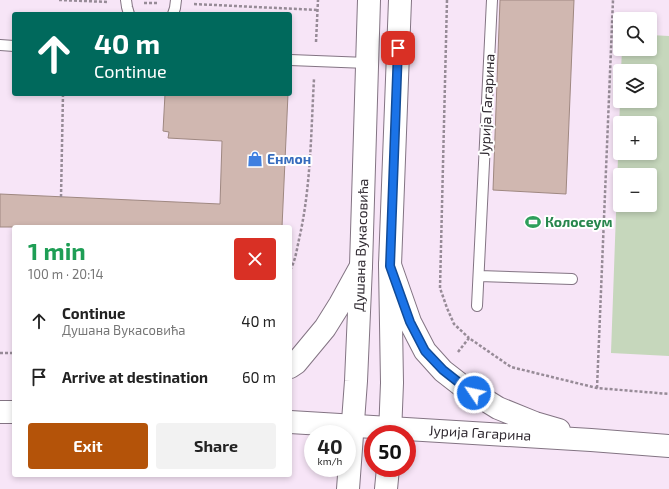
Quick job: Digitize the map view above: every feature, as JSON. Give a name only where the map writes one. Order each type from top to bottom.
[{"type":"street","name":"Душана Вукасовића","points":[[353,425],[361,266],[369,0]]},
{"type":"street","name":"Душана Вукасовића","points":[[390,425],[392,383],[390,266],[400,0]]},
{"type":"street","points":[[292,366],[296,363],[325,328],[361,266]]},
{"type":"street","points":[[390,266],[410,322],[425,351],[443,370],[462,385],[498,408],[535,423],[591,440]]},
{"type":"street","points":[[0,412],[12,412]]},
{"type":"street","name":"Јурија Гагарина","points":[[292,422],[353,425]]},
{"type":"street","name":"Јурија Гагарина","points":[[416,432],[591,440],[669,446]]},
{"type":"street","name":"Душана Вукасовића","points":[[348,489],[349,477]]},
{"type":"street","points":[[386,489],[387,477]]},
{"type":"lane","name":"Јурија Гагарина","points":[[477,306],[492,0]]},
{"type":"lane","points":[[0,45],[12,46]]},
{"type":"lane","points":[[292,60],[367,63]]},
{"type":"lane","points":[[479,276],[572,279]]},
{"type":"path","points":[[292,266],[303,221],[309,169],[318,0]]},
{"type":"path","points":[[447,0],[440,288],[454,324],[469,338],[511,367],[598,388],[669,394]]},
{"type":"path","points":[[598,388],[613,0]]},
{"type":"path","points":[[61,197],[63,96]]},
{"type":"path","points":[[443,370],[469,338]]},
{"type":"path","points":[[0,353],[12,353]]},
{"type":"green space","points":[[657,35],[669,36],[669,356],[611,353],[616,212],[657,212],[657,168],[618,168],[618,160],[657,160],[657,116],[619,116],[620,108],[657,108],[657,64],[621,64],[622,56],[657,56]]},
{"type":"building","points":[[500,0],[574,0],[566,194],[493,190]]},
{"type":"building","points":[[165,96],[288,96],[282,225],[12,225],[12,227],[0,227],[0,194],[220,204],[222,141],[168,138],[169,132],[163,131]]},
{"type":"place","name":"Енмон","points":[[255,159]]},
{"type":"place","name":"Колосеум","points":[[533,222]]},
{"type":"route","points":[[398,48],[390,266],[410,322],[425,351],[443,370],[474,393]]}]
